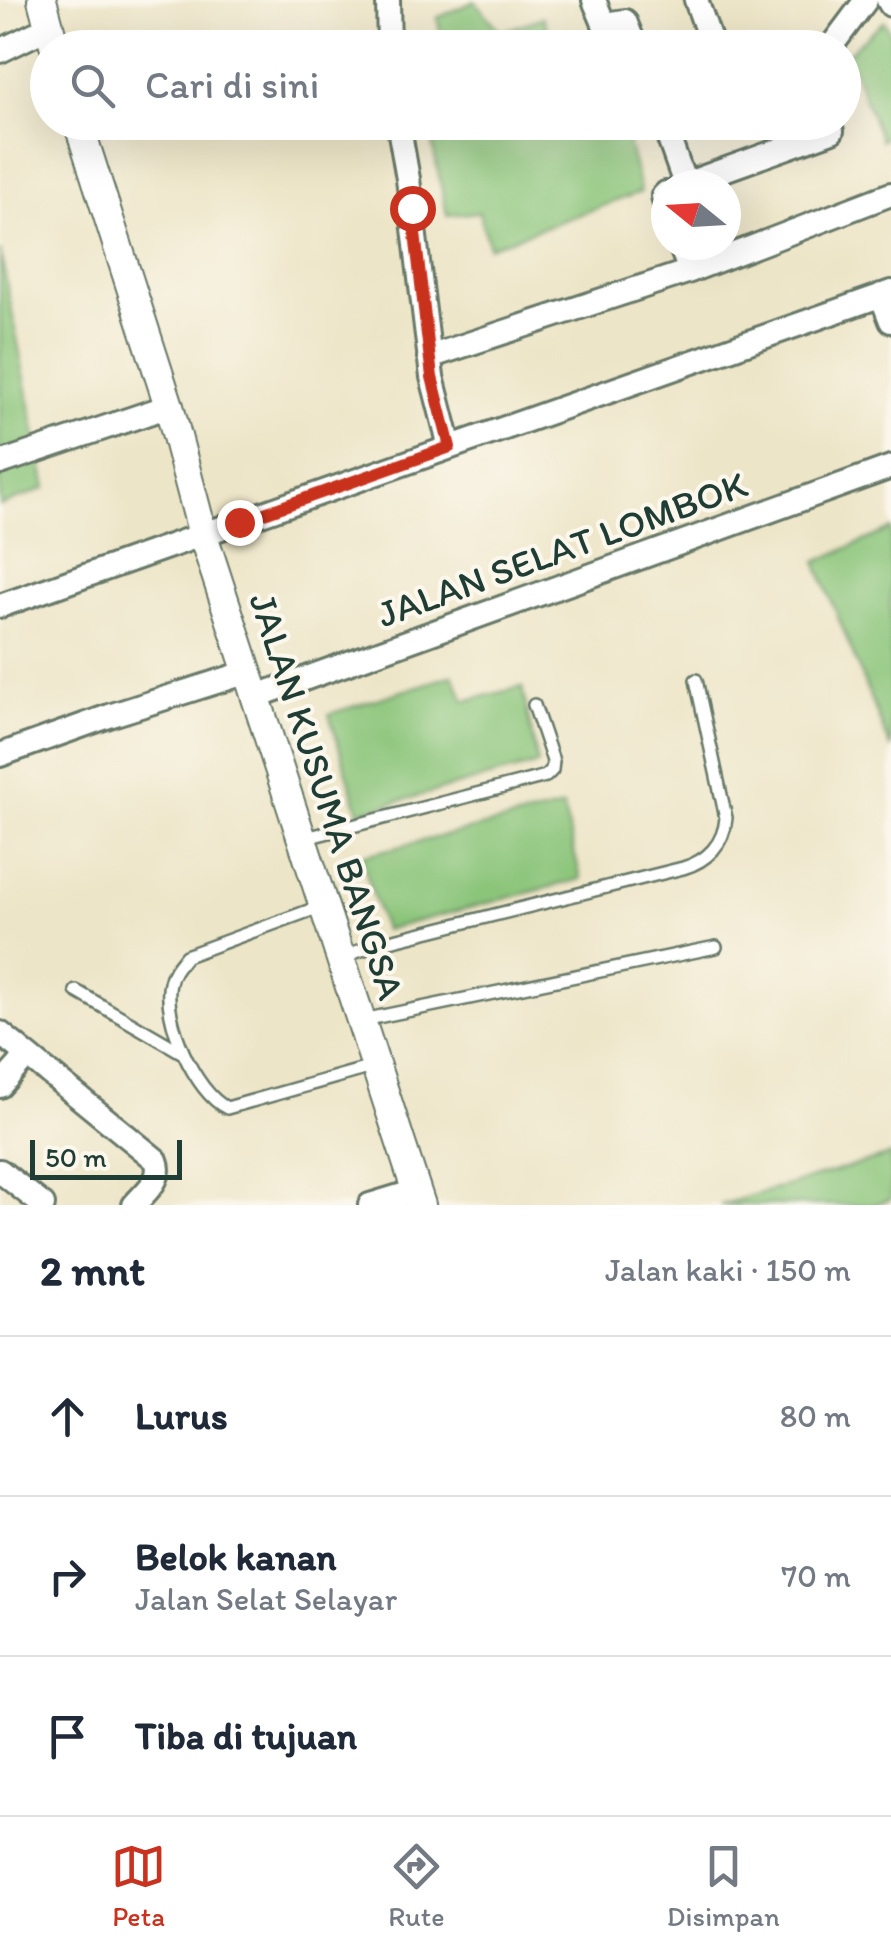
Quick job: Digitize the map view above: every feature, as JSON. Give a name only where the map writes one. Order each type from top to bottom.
[{"type":"street","points":[[388,0],[388,30]]},
{"type":"street","points":[[594,0],[604,24],[626,21],[629,30]]},
{"type":"street","points":[[696,0],[707,30]]},
{"type":"street","points":[[844,30],[866,0]]},
{"type":"street","points":[[0,51],[30,35]]},
{"type":"street","name":"JALAN KUSUMA BANGSA","points":[[84,140],[169,406],[204,535],[419,1198]]},
{"type":"street","points":[[401,140],[429,357],[450,447]]},
{"type":"street","points":[[669,140],[679,170]]},
{"type":"street","points":[[723,170],[807,140]]},
{"type":"street","points":[[429,357],[690,271],[891,194]]},
{"type":"street","points":[[686,260],[690,271]]},
{"type":"street","points":[[0,606],[886,294],[891,321]]},
{"type":"street","points":[[0,463],[169,406]]},
{"type":"street","name":"JALAN SELAT LOMBOK","points":[[0,755],[252,684],[891,467]]},
{"type":"street","points":[[0,1033],[156,1160],[160,1170],[156,1180],[134,1205]]},
{"type":"street","points":[[0,1086],[27,1056]]},
{"type":"street","points":[[0,1170],[43,1205]]},
{"type":"street","points":[[370,1205],[419,1198]]},
{"type":"lane","points":[[341,958],[382,943],[682,868],[704,858],[724,836],[726,818],[696,680]]},
{"type":"lane","points":[[302,839],[546,776],[553,761],[534,705]]},
{"type":"lane","points":[[322,906],[186,956],[174,970],[168,989],[183,1053],[208,1098],[227,1108],[376,1066]]},
{"type":"lane","points":[[359,1021],[716,947]]},
{"type":"lane","points":[[76,991],[183,1053]]},
{"type":"green space","points":[[475,1],[499,30],[440,30],[437,18]]},
{"type":"green space","points":[[543,17],[548,30],[507,30]]},
{"type":"green space","points":[[884,21],[891,33],[891,134],[881,140],[861,89],[861,42]]},
{"type":"green space","points":[[432,140],[627,140],[641,192],[489,247],[479,212],[447,215]]},
{"type":"green space","points":[[0,250],[46,488],[0,506]]},
{"type":"green space","points":[[891,529],[891,749],[816,562]]},
{"type":"green space","points":[[453,675],[465,701],[522,687],[538,764],[359,812],[329,714]]},
{"type":"green space","points":[[563,807],[581,879],[384,930],[361,856]]},
{"type":"green space","points":[[891,1155],[891,1199],[872,1205],[720,1205]]},
{"type":"route","points":[[239,522],[450,447],[432,377],[412,208]]}]
